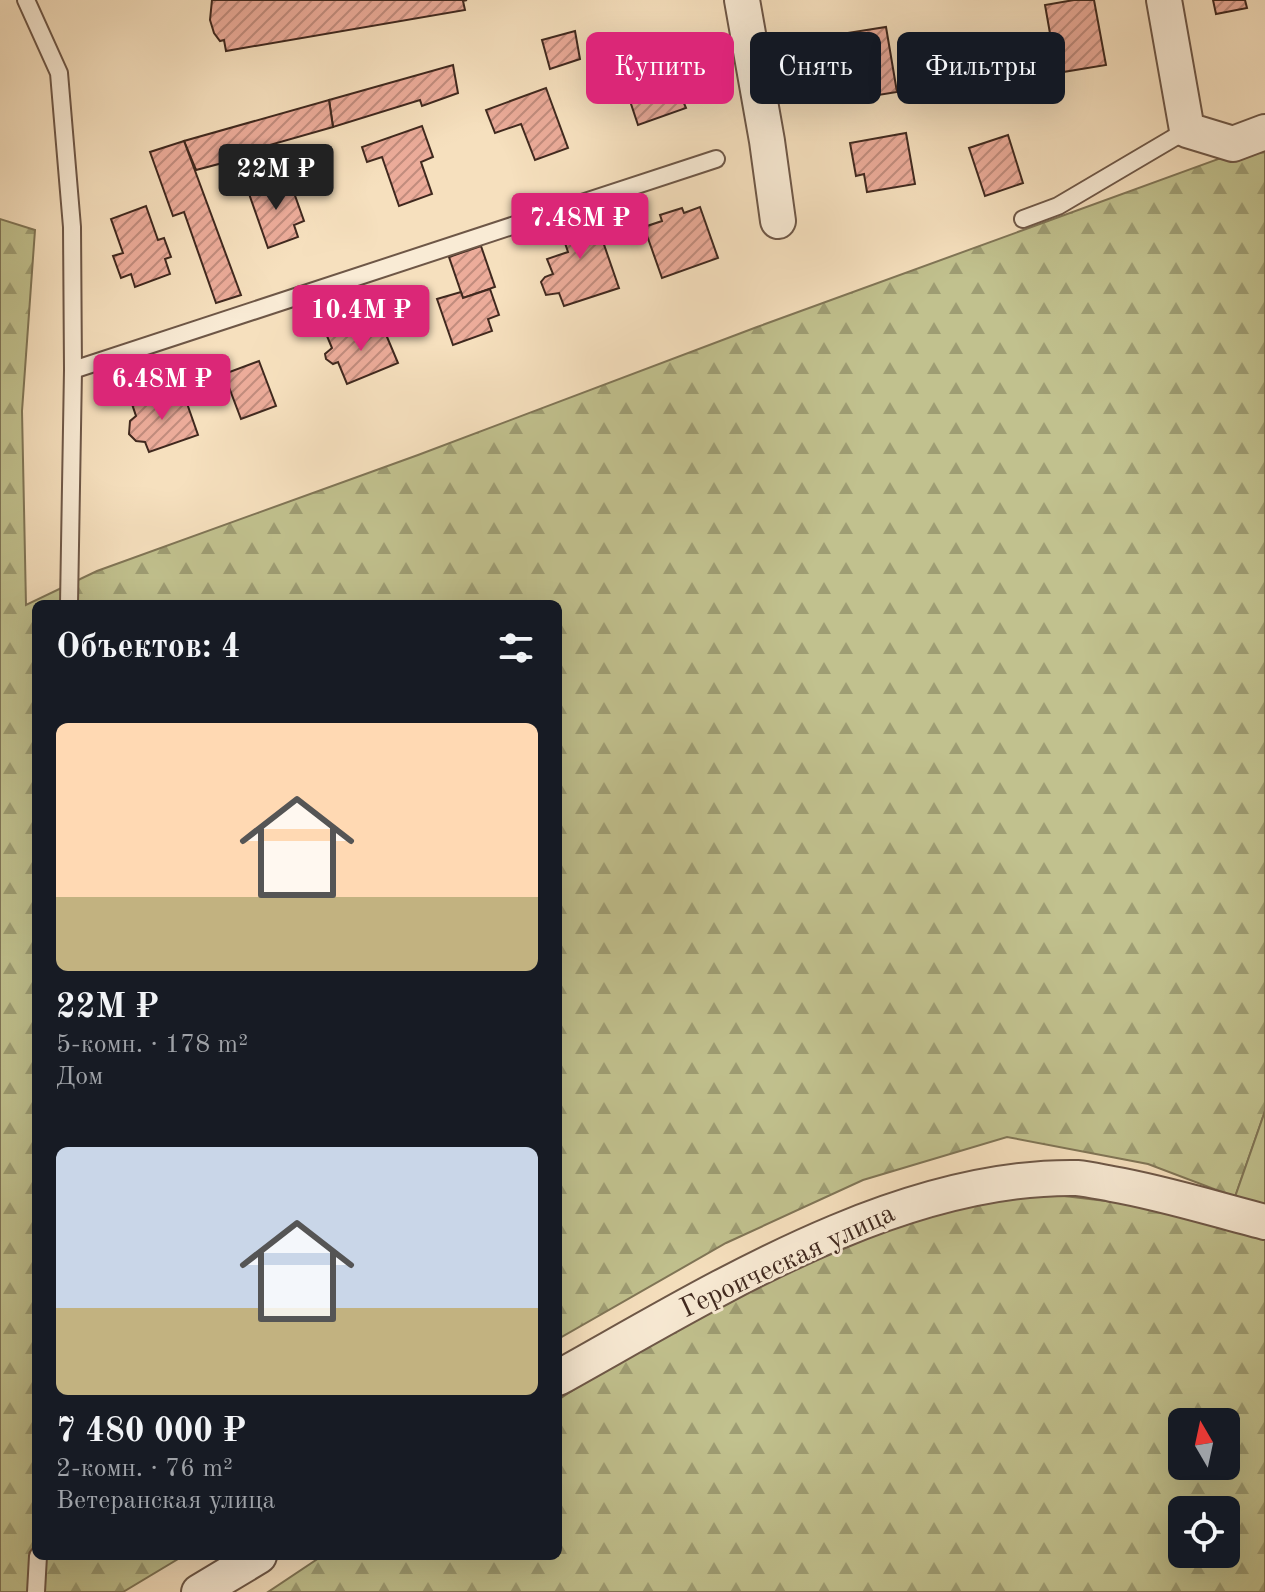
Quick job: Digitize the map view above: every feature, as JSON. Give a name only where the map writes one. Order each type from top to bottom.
[{"type":"street","points":[[742,0],[778,221]]},
{"type":"street","points":[[1164,0],[1187,130],[1233,144],[1265,132]]},
{"type":"street","name":"Героическая улица","points":[[562,1376],[742,1276],[883,1212],[999,1183],[1078,1178],[1144,1189],[1265,1222]]},
{"type":"street","points":[[199,1592],[252,1560]]},
{"type":"lane","points":[[26,0],[59,73],[72,227],[69,600]]},
{"type":"lane","points":[[1023,219],[1058,206],[1187,130]]},
{"type":"lane","points":[[73,370],[716,159]]},
{"type":"lane","points":[[36,1592],[38,1560]]},
{"type":"green space","points":[[1265,142],[1265,1111],[1235,1197],[1148,1164],[1007,1137],[863,1180],[726,1243],[562,1337],[562,600],[36,600],[97,571],[418,455],[757,327]]},
{"type":"green space","points":[[0,219],[35,230],[22,411],[26,605],[32,602],[32,1560],[176,1560],[123,1592],[0,1592]]},
{"type":"green space","points":[[1265,1111],[1265,1219],[1235,1197]]},
{"type":"green space","points":[[997,1188],[1265,1220],[1265,1592],[268,1592],[316,1560],[562,1560],[562,1397],[596,1375],[828,1248]]},
{"type":"building","points":[[212,0],[467,0],[463,1],[465,10],[226,51],[224,40],[220,41],[214,33],[210,20]]},
{"type":"building","points":[[1094,0],[1106,65],[1065,72],[1065,32],[1050,32],[1045,5]]},
{"type":"building","points":[[1213,0],[1245,0],[1247,8],[1216,14]]},
{"type":"building","points":[[886,27],[897,92],[881,95],[881,32],[854,32]]},
{"type":"building","points":[[575,31],[580,59],[550,69],[542,40]]},
{"type":"building","points":[[453,65],[458,93],[422,106],[420,100],[333,127],[329,100]]},
{"type":"building","points":[[546,88],[568,148],[535,160],[521,124],[495,133],[486,110]]},
{"type":"building","points":[[329,100],[333,127],[228,157],[230,161],[196,170],[184,141]]},
{"type":"building","points":[[631,104],[684,104],[686,108],[638,125]]},
{"type":"building","points":[[422,126],[433,157],[421,162],[432,194],[399,206],[382,157],[367,162],[362,147]]},
{"type":"building","points":[[906,133],[915,184],[867,192],[864,174],[856,176],[850,143]]},
{"type":"building","points":[[1008,135],[1023,183],[985,196],[969,148]]},
{"type":"building","points":[[184,141],[241,295],[216,303],[184,212],[173,216],[150,152]]},
{"type":"building","points":[[277,177],[283,195],[293,190],[304,221],[294,225],[298,237],[268,248],[247,188]]},
{"type":"building","points":[[146,206],[158,240],[164,238],[171,257],[165,259],[170,274],[135,287],[131,274],[121,278],[113,256],[123,253],[111,219]]},
{"type":"building","points":[[591,207],[619,288],[564,306],[559,293],[546,295],[541,282],[553,274],[547,259],[568,252],[557,219]]},
{"type":"building","points":[[700,207],[718,258],[662,278],[644,227],[662,221],[660,215],[682,208],[684,213]]},
{"type":"building","points":[[481,246],[495,287],[463,298],[449,257]]},
{"type":"building","points":[[490,289],[499,315],[488,319],[492,331],[453,345],[437,299],[461,292],[463,298]]},
{"type":"building","points":[[382,325],[398,363],[347,384],[338,362],[333,364],[326,359],[325,354],[332,348],[327,336],[353,326],[357,336]]},
{"type":"building","points":[[259,361],[276,406],[241,419],[224,374]]},
{"type":"building","points":[[183,392],[198,435],[149,452],[145,442],[136,441],[129,434],[130,421],[136,416],[132,404],[157,395],[159,400]]}]
